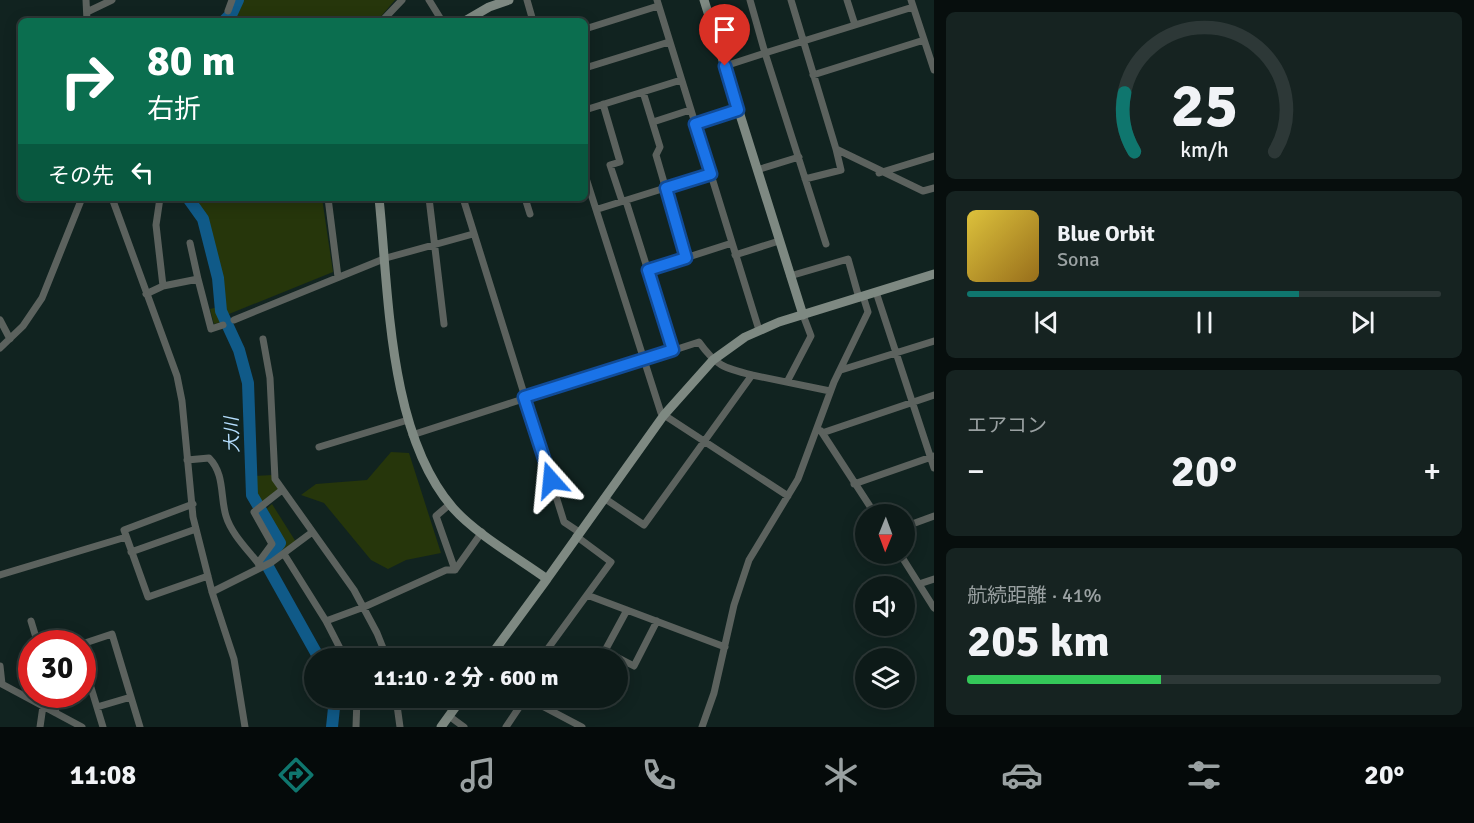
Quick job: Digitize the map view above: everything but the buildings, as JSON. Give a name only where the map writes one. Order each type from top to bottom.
[{"type":"street","points":[[86,0],[87,18]]},
{"type":"street","points":[[87,12],[112,0]]},
{"type":"street","points":[[228,11],[232,0]]},
{"type":"street","points":[[385,18],[402,0]]},
{"type":"street","points":[[429,0],[440,18]]},
{"type":"street","points":[[470,18],[489,7],[509,0]]},
{"type":"street","points":[[527,0],[532,18]]},
{"type":"street","points":[[704,0],[802,315],[811,336],[787,382]]},
{"type":"street","points":[[750,0],[826,244]]},
{"type":"street","points":[[790,0],[841,170],[806,179]]},
{"type":"street","points":[[847,0],[855,25]]},
{"type":"street","points":[[588,28],[657,3],[759,330]]},
{"type":"street","points":[[725,66],[855,25],[913,3],[924,40],[931,49],[934,70]]},
{"type":"street","points":[[813,75],[924,40]]},
{"type":"street","points":[[588,67],[669,42]]},
{"type":"street","points":[[588,109],[681,80]]},
{"type":"street","points":[[643,92],[660,147],[656,155],[686,258]]},
{"type":"street","points":[[603,104],[620,162],[610,165],[648,270],[673,350]]},
{"type":"street","points":[[653,122],[690,110]]},
{"type":"street","points":[[695,124],[738,110]]},
{"type":"street","points":[[836,149],[879,173],[923,191],[934,188]]},
{"type":"street","points":[[879,173],[934,156]]},
{"type":"street","points":[[757,170],[799,158]]},
{"type":"street","points":[[598,209],[711,174]]},
{"type":"street","points":[[588,183],[661,413],[788,496]]},
{"type":"street","points":[[0,348],[29,319],[42,298],[81,201]]},
{"type":"street","points":[[113,201],[177,376],[182,401],[196,529],[212,592],[234,659],[245,727]]},
{"type":"street","points":[[160,201],[156,225],[163,286]]},
{"type":"street","points":[[328,201],[339,277]]},
{"type":"street","points":[[379,201],[393,336],[408,420],[428,474],[450,504],[482,532],[547,579]]},
{"type":"street","points":[[429,201],[444,324]]},
{"type":"street","points":[[464,201],[564,522],[611,562],[549,648]]},
{"type":"street","points":[[526,201],[530,214]]},
{"type":"street","points":[[234,320],[386,258],[473,234]]},
{"type":"street","points":[[735,255],[779,241]]},
{"type":"street","points":[[190,243],[211,329],[223,325]]},
{"type":"street","points":[[648,270],[732,243]]},
{"type":"street","points":[[702,727],[725,647],[734,605],[749,560],[771,519],[798,479],[830,391],[868,312],[848,259],[790,276]]},
{"type":"street","points":[[496,648],[664,415],[712,361],[759,330],[934,274]]},
{"type":"street","points":[[146,294],[163,286],[198,279]]},
{"type":"street","points":[[876,292],[911,402],[932,456],[934,468]]},
{"type":"street","points":[[0,320],[10,339]]},
{"type":"street","points":[[263,339],[270,378],[275,479],[364,607],[382,648]]},
{"type":"street","points":[[841,370],[934,341]]},
{"type":"street","points":[[412,435],[699,342],[712,361],[720,367],[830,391]]},
{"type":"street","points":[[604,498],[644,525],[752,375]]},
{"type":"street","points":[[822,433],[934,395]]},
{"type":"street","points":[[319,447],[408,420]]},
{"type":"street","points":[[817,425],[868,504]]},
{"type":"street","points":[[854,484],[932,456]]},
{"type":"street","points":[[187,460],[210,458],[214,462],[218,471],[225,515],[230,527],[259,566]]},
{"type":"street","points":[[259,566],[272,544],[254,512],[282,490]]},
{"type":"street","points":[[193,504],[124,530],[148,597],[208,576]]},
{"type":"street","points":[[450,504],[436,516],[455,570]]},
{"type":"street","points":[[915,523],[934,516]]},
{"type":"street","points":[[131,552],[196,529]]},
{"type":"street","points":[[455,570],[482,532]]},
{"type":"street","points":[[212,592],[259,566],[272,562],[311,533]]},
{"type":"street","points":[[0,575],[126,537]]},
{"type":"street","points":[[284,554],[326,621],[340,648]]},
{"type":"street","points":[[906,564],[934,608]]},
{"type":"street","points":[[326,621],[364,607],[446,570],[455,570]]},
{"type":"street","points":[[919,584],[934,579]]},
{"type":"street","points":[[587,595],[725,647]]},
{"type":"street","points":[[607,648],[627,610]]},
{"type":"street","points":[[31,621],[34,630]]},
{"type":"street","points":[[628,663],[634,666],[657,621]]},
{"type":"street","points":[[96,639],[112,634],[140,727]]},
{"type":"street","points":[[0,666],[1,683],[18,692]]},
{"type":"street","points":[[97,707],[131,697]]},
{"type":"street","points":[[96,704],[103,727]]},
{"type":"street","points":[[40,727],[43,708]]},
{"type":"street","points":[[47,708],[82,727]]},
{"type":"street","points":[[55,708],[56,713]]},
{"type":"street","points":[[356,727],[357,708]]},
{"type":"street","points":[[397,708],[400,727]]},
{"type":"street","points":[[449,708],[464,727]]},
{"type":"street","points":[[441,727],[455,708]]},
{"type":"street","points":[[506,727],[518,708]]},
{"type":"street","points":[[541,708],[582,727]]},
{"type":"green space","points":[[240,0],[395,0],[380,18],[229,18]]},
{"type":"green space","points":[[193,201],[322,201],[333,272],[229,314],[230,319],[214,324],[210,309],[222,306],[226,300],[206,218]]},
{"type":"green space","points":[[391,452],[409,453],[441,553],[406,560],[388,569],[371,560],[324,503],[301,495],[316,484],[367,480]]},
{"type":"green space","points":[[273,475],[281,490],[261,505],[254,494],[253,476]]},
{"type":"green space","points":[[272,504],[296,542],[275,556],[282,544],[264,511]]},
{"type":"waterway","name":"大川","points":[[227,18],[238,0]]},
{"type":"waterway","name":"大川","points":[[190,201],[203,219],[218,278],[221,311],[239,350],[248,383],[252,495],[280,543],[266,561],[267,565],[313,648]]},
{"type":"waterway","name":"大川","points":[[332,727],[334,708]]},
{"type":"route","points":[[551,480],[524,397],[673,350],[648,270],[686,258],[666,188],[711,174],[695,124],[738,110],[725,66]]}]
